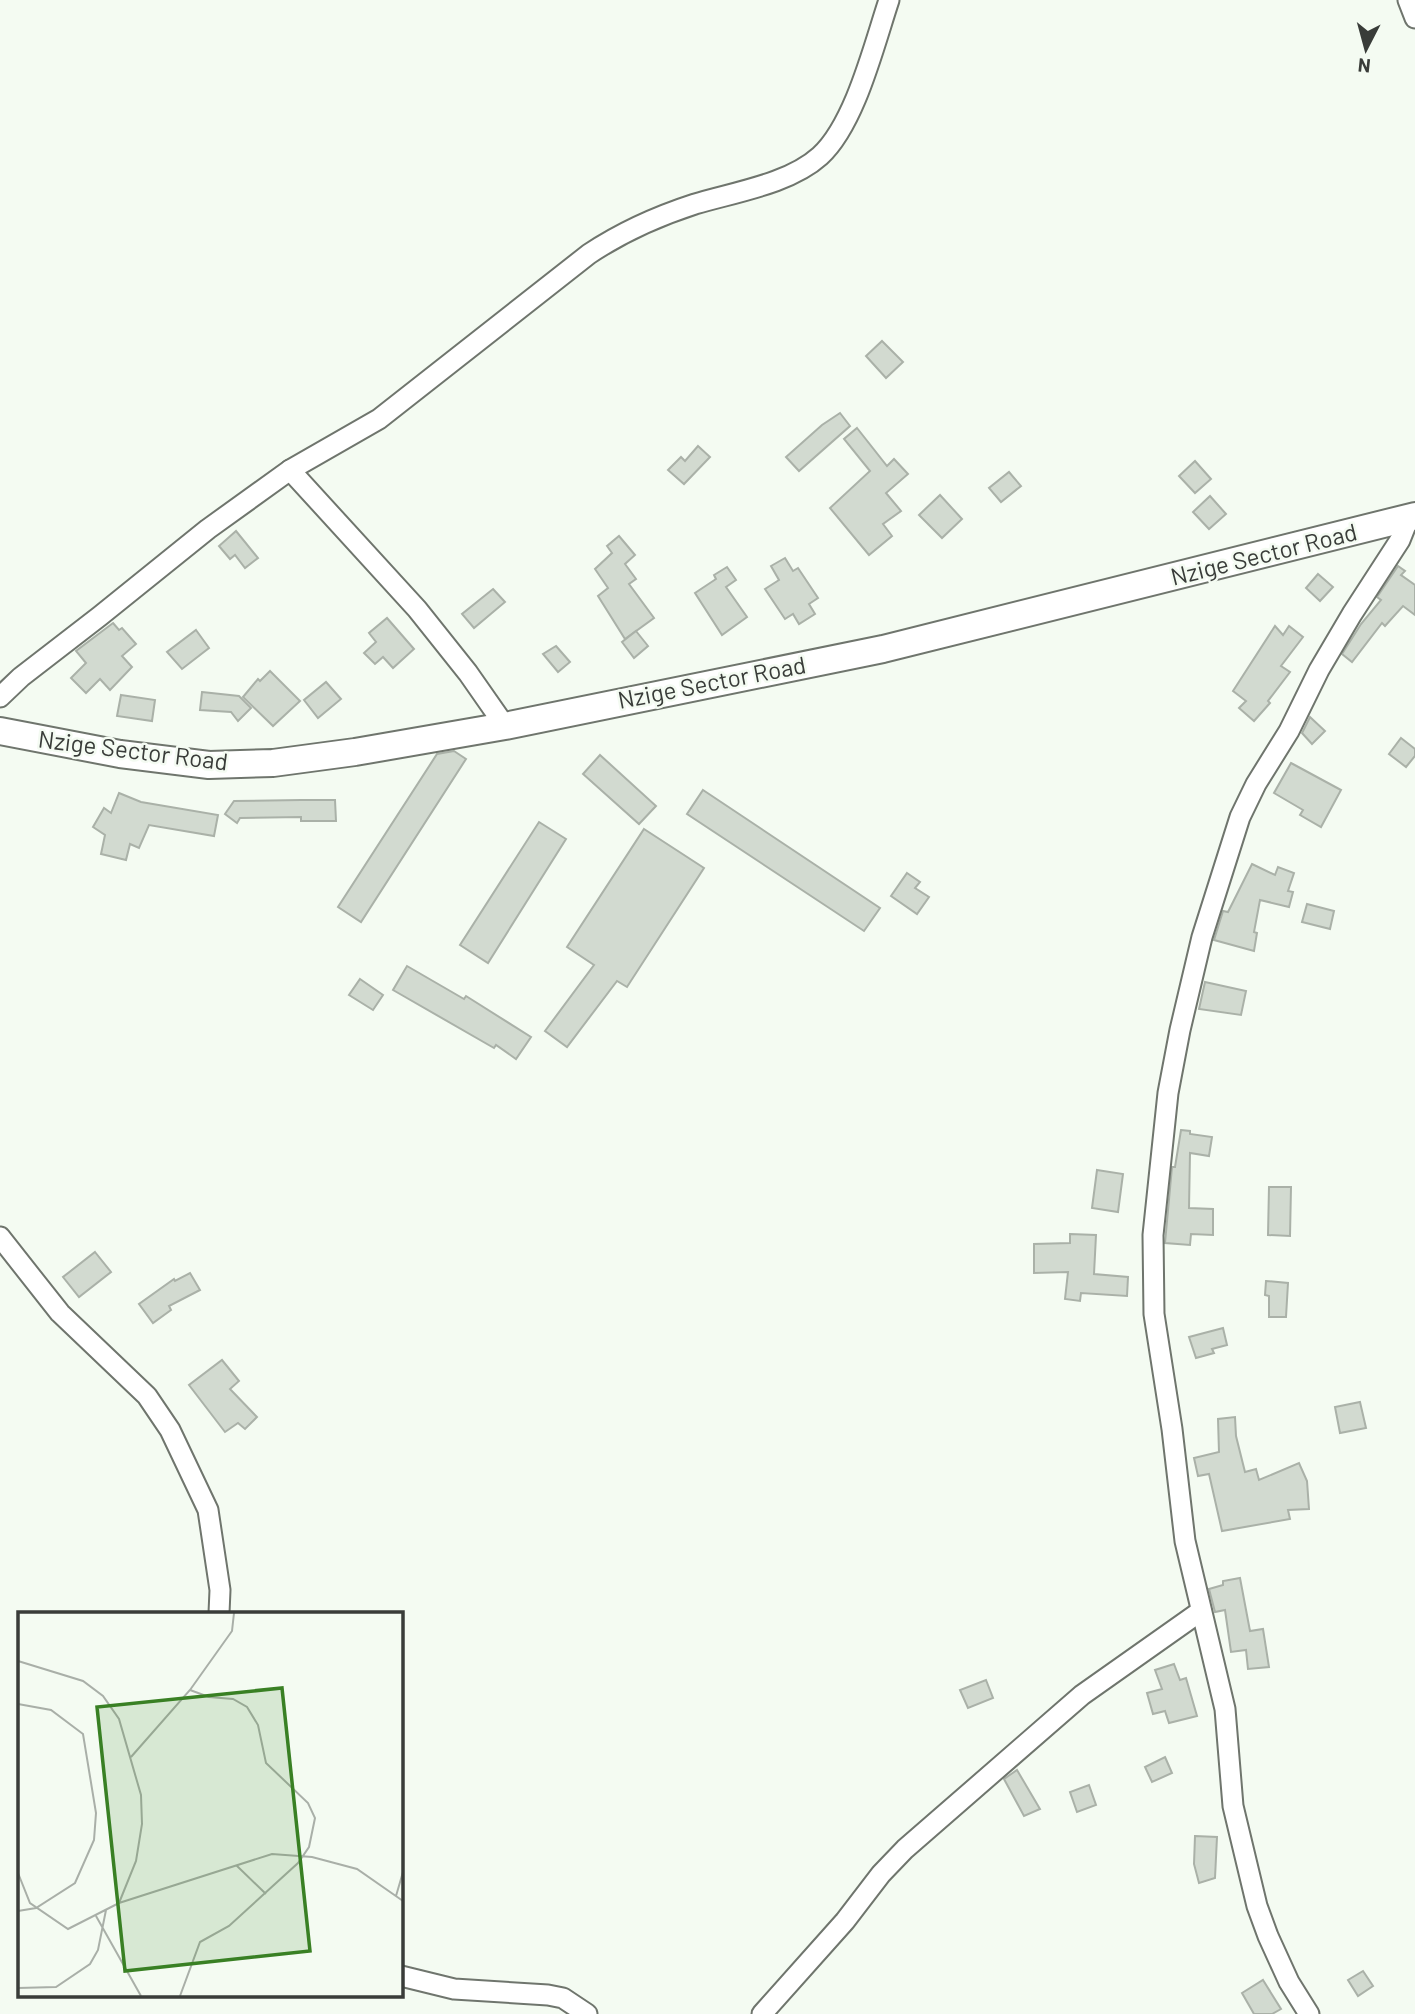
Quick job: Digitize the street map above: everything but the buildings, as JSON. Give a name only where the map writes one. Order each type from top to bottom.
[{"type":"main road","name":"Nzige Sector Road","points":[[0,732],[120,754],[209,765],[273,763],[355,752],[505,726],[883,649],[1411,518]]},
{"type":"street","points":[[0,697],[21,677],[208,529],[290,470],[379,419],[539,292],[620,233],[691,205],[787,177],[821,155],[844,123],[866,70],[889,0]]},
{"type":"street","points":[[1408,0],[1415,18]]},
{"type":"street","points":[[290,470],[417,609],[468,673],[505,726]]},
{"type":"street","points":[[1309,2014],[1289,1982],[1257,1906],[1233,1806],[1225,1709],[1185,1541],[1174,1440],[1154,1314],[1153,1235],[1168,1093],[1180,1031],[1202,937],[1240,817],[1332,648],[1411,518]]},
{"type":"street","points":[[0,1237],[60,1313],[148,1396],[170,1430],[208,1510],[220,1590],[219,1612]]},
{"type":"street","points":[[762,2014],[905,1849],[1082,1695],[1201,1611]]},
{"type":"street","points":[[402,1976],[454,1989],[556,1996],[564,1998],[587,2014]]}]
